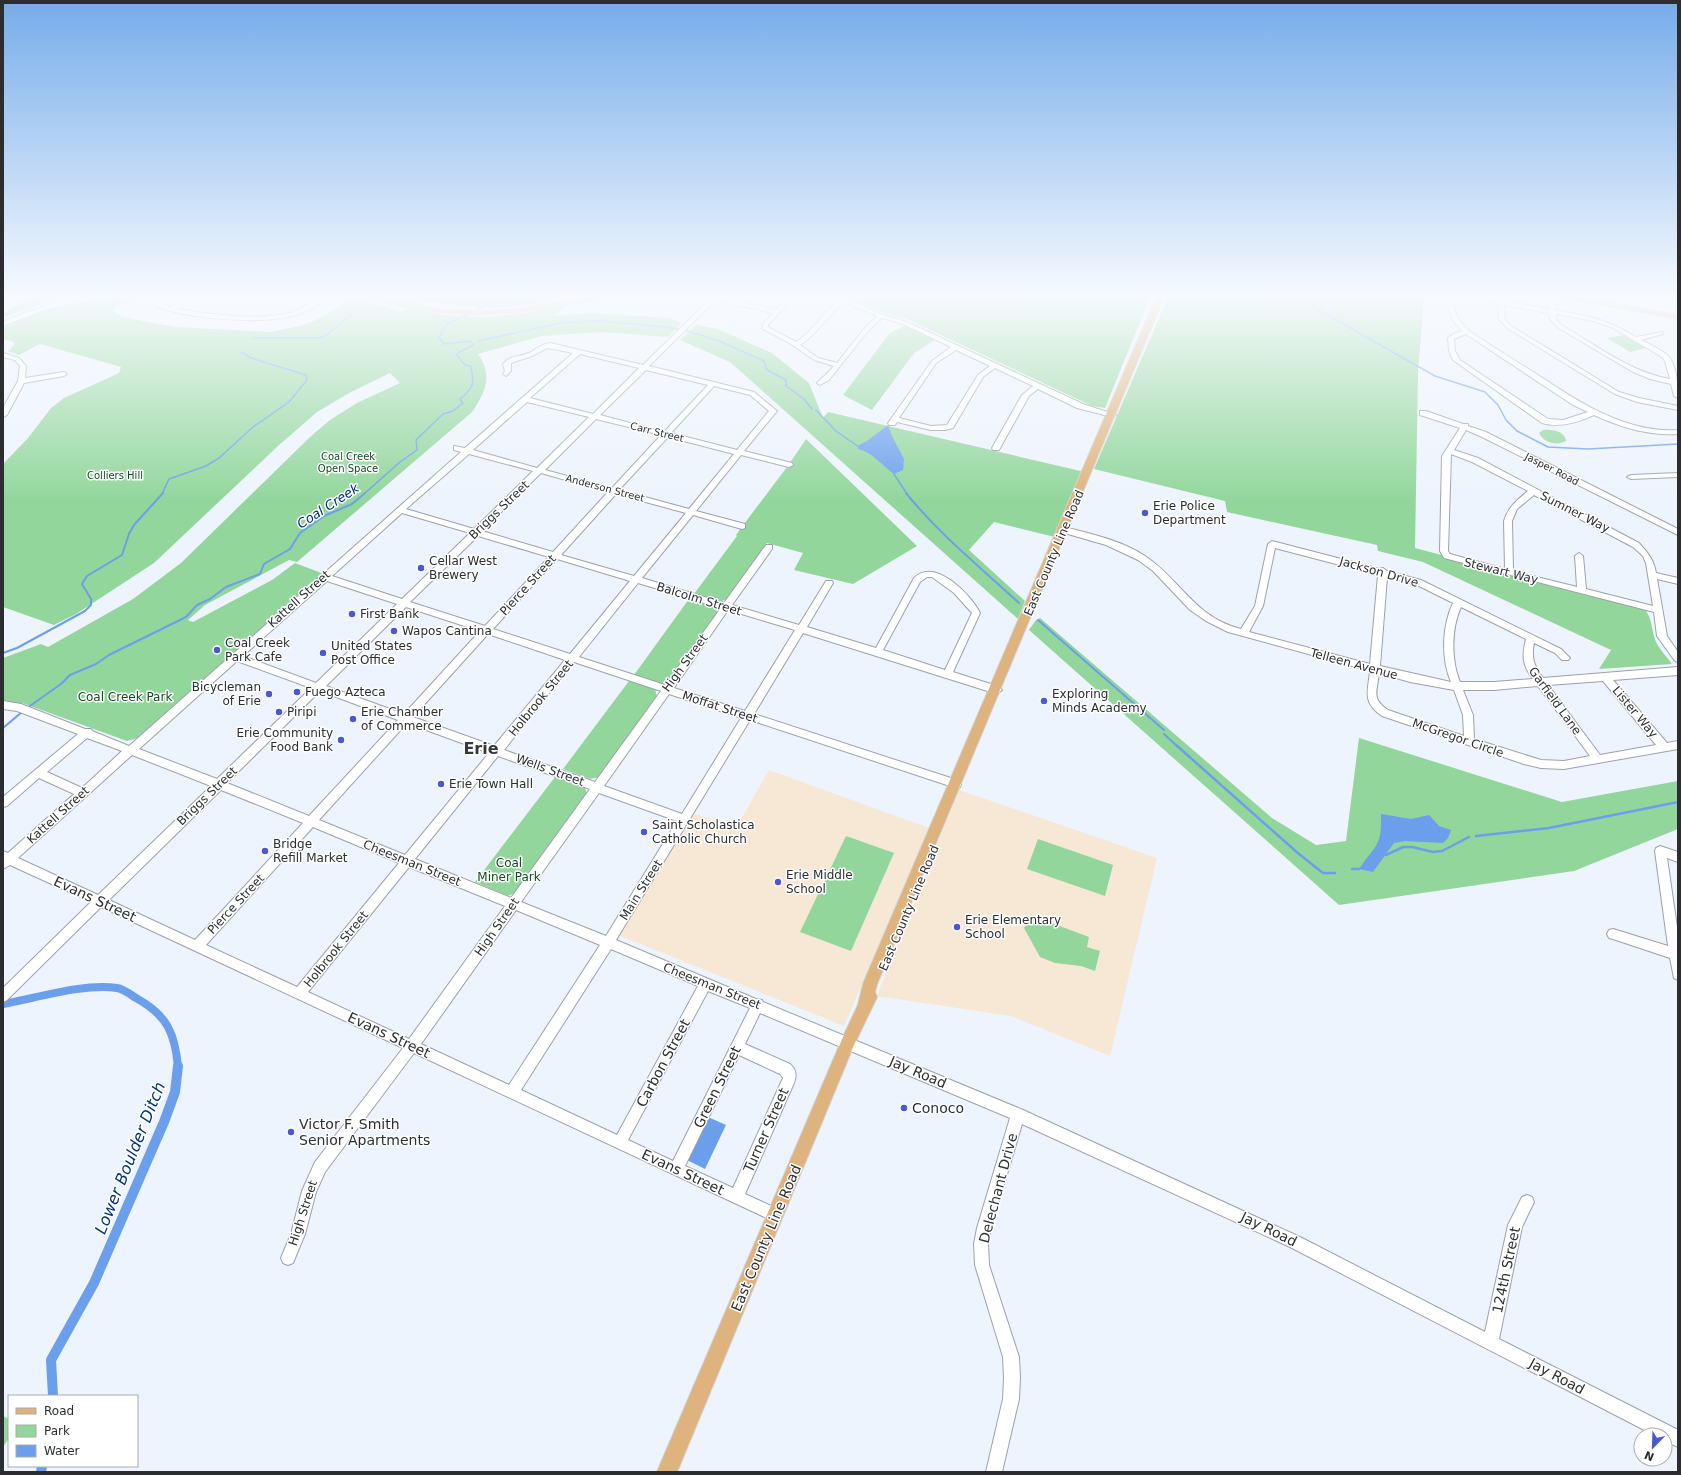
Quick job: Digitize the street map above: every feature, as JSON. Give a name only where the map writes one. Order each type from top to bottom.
[{"type":"main road","name":"East County Line Road","points":[[667,1472],[848,1042],[865,1004],[876,986],[945,822],[945,810],[997,690],[1133,364]]},
{"type":"street","points":[[3,415],[21,381],[22,364]]},
{"type":"street","points":[[506,374],[508,371],[507,364]]},
{"type":"street","name":"Kattell Street","points":[[5,860],[83,793],[235,657],[353,551],[396,510],[467,451],[564,364]]},
{"type":"street","points":[[631,364],[712,384]]},
{"type":"street","name":"Briggs Street","points":[[4,995],[647,364]]},
{"type":"street","points":[[820,383],[827,379],[838,365],[834,364]]},
{"type":"street","points":[[933,364],[894,421],[937,429],[945,429],[950,426],[980,376],[994,365],[1080,406],[1112,415]]},
{"type":"street","points":[[1463,364],[1546,421],[1560,424],[1583,418],[1593,412]]},
{"type":"street","points":[[1517,364],[1593,412],[1627,425],[1668,433],[1678,432]]},
{"type":"street","points":[[1569,364],[1615,392],[1637,400],[1678,408]]},
{"type":"street","points":[[1622,364],[1652,378],[1676,382]]},
{"type":"street","points":[[1669,364],[1676,382],[1678,396]]},
{"type":"street","points":[[21,381],[64,374]]},
{"type":"street","name":"Holbrook Street","points":[[300,993],[498,752],[772,413],[772,409],[754,394],[712,384]]},
{"type":"street","name":"Pierce Street","points":[[197,946],[712,384]]},
{"type":"street","points":[[996,448],[1026,395],[1038,386]]},
{"type":"street","name":"Carr Street","points":[[525,398],[789,465]]},
{"type":"street","name":"Jasper Road","points":[[1423,414],[1465,426],[1678,532]]},
{"type":"street","points":[[1449,451],[1465,426]]},
{"type":"street","name":"Anderson Street","points":[[457,448],[742,526]]},
{"type":"street","name":"Sumner Way","points":[[1449,451],[1475,460],[1636,546],[1646,555],[1650,563],[1658,610]]},
{"type":"street","name":"Stewart Way","points":[[1449,451],[1446,456],[1444,551],[1447,556],[1658,610]]},
{"type":"street","points":[[1631,478],[1678,475]]},
{"type":"street","points":[[1509,573],[1508,521],[1510,514],[1514,507],[1534,491]]},
{"type":"street","name":"Balcolm Street","points":[[396,510],[878,652],[997,690]]},
{"type":"street","name":"Telleen Avenue","points":[[1064,530],[1110,542],[1139,556],[1152,566],[1189,605],[1215,622],[1243,634],[1424,682],[1457,686],[1494,686],[1678,671]]},
{"type":"street","name":"Jackson Drive","points":[[1243,634],[1259,606],[1272,544],[1383,571],[1418,582],[1558,651],[1565,658]]},
{"type":"street","name":"High Street","points":[[288,1258],[298,1234],[309,1191],[316,1174],[412,1045],[769,547]]},
{"type":"street","points":[[344,548],[353,551]]},
{"type":"street","points":[[1579,556],[1582,591]]},
{"type":"street","name":"McGregor Circle","points":[[1383,571],[1372,699],[1380,710],[1469,742],[1541,764],[1564,765],[1678,745]]},
{"type":"street","points":[[878,652],[917,580],[923,575],[934,574],[940,577],[971,605],[976,613],[947,675]]},
{"type":"street","points":[[1652,575],[1678,581]]},
{"type":"street","name":"Moffat Street","points":[[324,577],[956,784]]},
{"type":"street","name":"Main Street","points":[[512,1092],[608,943],[829,583]]},
{"type":"street","points":[[1458,603],[1453,610],[1451,620],[1450,667],[1470,721],[1469,742]]},
{"type":"street","points":[[1658,610],[1664,642],[1678,659]]},
{"type":"street","name":"Garfield Lane","points":[[1531,638],[1528,645],[1527,660],[1531,670],[1598,759]]},
{"type":"street","name":"Wells Street","points":[[235,657],[684,819]]},
{"type":"street","name":"Lister Way","points":[[1605,677],[1664,748]]},
{"type":"street","name":"Cheesman Street","points":[[3,705],[18,707],[87,732],[219,784],[848,1042]]},
{"type":"street","points":[[3,803],[87,732]]},
{"type":"street","points":[[38,773],[83,793]]},
{"type":"street","points":[[1678,856],[1660,851],[1678,974]]},
{"type":"street","name":"Evans Street","points":[[5,860],[100,901],[300,993],[775,1215]]},
{"type":"street","points":[[1613,934],[1675,954]]},
{"type":"street","name":"Carbon Street","points":[[620,1142],[706,983]]},
{"type":"street","name":"Green Street","points":[[676,1169],[758,1004]]},
{"type":"street","name":"Jay Road","points":[[848,1042],[1018,1115],[1281,1235],[1492,1341],[1678,1439]]},
{"type":"street","name":"Turner Street","points":[[736,1047],[789,1072],[789,1078],[736,1198]]},
{"type":"street","name":"Delechant Drive","points":[[994,1472],[1011,1399],[1011,1357],[982,1265],[981,1244],[984,1228],[1018,1115]]},
{"type":"street","name":"124th Street","points":[[1492,1341],[1515,1225],[1527,1202]]},
{"type":"shaded area","name":"Erie Middle School","points":[[769,770],[929,828],[844,1026],[618,935],[693,813],[736,828]]},
{"type":"shaded area","points":[[959,790],[1157,858],[1110,1056],[1011,1016],[877,996]]},
{"type":"green space","points":[[110,364],[484,364],[486,376],[484,390],[472,412],[297,562],[289,560],[205,605],[188,620],[193,622],[272,580],[295,563],[324,574],[138,738],[127,741],[22,703],[14,709],[3,704],[3,658],[41,644],[48,647],[133,599],[181,563],[310,437],[330,420],[357,403],[400,383],[390,373],[351,392],[317,412],[278,446],[154,563],[76,614],[54,625],[3,607],[3,464],[28,438],[51,408],[64,398],[119,373],[121,367]]},
{"type":"green space","points":[[732,364],[785,364],[809,383],[823,418],[828,412],[1085,472],[1059,538],[994,522],[969,550],[1025,601],[1018,619]]},
{"type":"green space","points":[[867,364],[906,364],[872,410],[843,395]]},
{"type":"green space","points":[[1002,364],[1123,364],[1105,408],[1092,406]]},
{"type":"green space","points":[[1139,364],[1419,364],[1415,548],[1644,609],[1649,616],[1657,644],[1672,664],[1599,669],[1611,650],[1423,562],[1378,551],[1377,545],[1227,512],[1225,501],[1094,469]]},
{"type":"green space","points":[[1543,430],[1558,431],[1563,435],[1566,441],[1562,443],[1551,443],[1544,439],[1539,433]]},
{"type":"green space","points":[[806,439],[917,546],[853,584],[794,570],[803,553],[767,543],[727,599],[719,602],[694,594],[737,536],[736,535]]},
{"type":"green space","points":[[689,599],[716,607],[717,613],[668,681],[659,684],[634,675]]},
{"type":"green space","points":[[1040,618],[1272,818],[1316,845],[1346,841],[1359,738],[1562,802],[1678,781],[1678,829],[1574,871],[1339,905],[1029,630],[1036,620]]},
{"type":"green space","points":[[629,681],[655,689],[657,697],[600,777],[590,779],[563,769]]},
{"type":"green space","name":"Coal Miner Park","points":[[555,777],[585,788],[587,794],[517,892],[508,896],[475,882]]},
{"type":"green space","points":[[846,836],[894,853],[851,951],[800,932]]},
{"type":"green space","points":[[1038,839],[1113,865],[1105,896],[1027,869]]},
{"type":"green space","points":[[1030,915],[1089,937],[1087,947],[1100,951],[1095,971],[1081,966],[1055,963],[1040,957],[1024,928]]},
{"type":"green space","points":[[3,1416],[8,1418],[8,1440],[3,1447]]},
{"type":"water","points":[[888,425],[904,459],[903,470],[894,474],[869,453],[858,449],[859,445],[867,441]]},
{"type":"water","points":[[1381,814],[1411,819],[1429,815],[1439,826],[1451,830],[1448,838],[1443,843],[1405,841],[1394,843],[1373,872],[1359,869],[1374,849],[1379,839]]},
{"type":"water","points":[[708,1117],[726,1125],[705,1169],[687,1160]]},
{"type":"waterway","points":[[162,494],[169,479],[206,466],[219,458],[253,427],[289,402],[307,380],[306,375],[270,364]]},
{"type":"waterway","name":"Coal Creek","points":[[364,494],[400,462],[417,450],[416,440],[443,414],[453,411],[463,403],[460,399],[471,388],[473,381],[471,366],[464,364]]},
{"type":"waterway","points":[[765,364],[767,370],[786,380],[786,386],[804,399],[812,409]]},
{"type":"waterway","points":[[1414,364],[1435,376],[1485,392],[1498,405],[1506,420],[1517,431],[1548,447],[1588,449],[1678,444]]},
{"type":"waterway","points":[[816,410],[836,431],[859,447]]},
{"type":"waterway","points":[[894,474],[907,494]]},
{"type":"waterway","points":[[3,653],[17,648],[85,611],[91,605],[91,599],[82,584],[87,576],[122,555],[129,534],[134,525],[163,493]]},
{"type":"waterway","name":"Coal Creek","points":[[27,708],[61,684],[70,675],[96,664],[109,655],[186,617],[197,605],[210,599],[226,587],[260,574],[264,564],[290,549],[300,533],[324,516],[352,504],[365,493]]},
{"type":"waterway","points":[[906,493],[946,536],[1019,603]]},
{"type":"waterway","points":[[1038,620],[1164,730]]},
{"type":"waterway","name":"Coal Creek","points":[[3,728],[22,712]]},
{"type":"waterway","points":[[1164,734],[1177,746]]},
{"type":"waterway","points":[[1176,745],[1299,854],[1323,873],[1335,873]]},
{"type":"waterway","points":[[1476,836],[1549,828],[1678,802]]},
{"type":"waterway","points":[[1386,855],[1403,847],[1412,847],[1433,852],[1442,851],[1469,837]]},
{"type":"waterway","points":[[1352,869],[1359,869]]},
{"type":"waterway","name":"Lower Boulder Ditch","points":[[3,1004],[75,989],[104,987],[120,989],[147,1004],[168,1026],[175,1044],[178,1066]]},
{"type":"waterway","name":"Lower Boulder Ditch","points":[[53,1395],[51,1360],[94,1283],[164,1122],[175,1092],[178,1066]]},
{"type":"waterway","name":"Lower Boulder Ditch","points":[[41,1472],[42,1467]]},
{"type":"place","name":"Erie Police Department","points":[[1145,513]]},
{"type":"place","name":"Cellar West Brewery","points":[[421,568]]},
{"type":"place","name":"First Bank","points":[[352,614]]},
{"type":"place","name":"Wapos Cantina","points":[[394,631]]},
{"type":"place","name":"Coal Creek Park Cafe","points":[[217,650]]},
{"type":"place","name":"United States Post Office","points":[[323,653]]},
{"type":"place","name":"Fuego Azteca","points":[[297,692]]},
{"type":"place","name":"Bicycleman of Erie","points":[[269,694]]},
{"type":"place","name":"Exploring Minds Academy","points":[[1044,701]]},
{"type":"place","name":"Piripi","points":[[279,712]]},
{"type":"place","name":"Erie Chamber of Commerce","points":[[353,719]]},
{"type":"place","name":"Erie Community Food Bank","points":[[341,740]]},
{"type":"place","name":"Erie Town Hall","points":[[441,784]]},
{"type":"place","name":"Saint Scholastica Catholic Church","points":[[644,832]]},
{"type":"place","name":"Bridge Refill Market","points":[[265,851]]},
{"type":"place","name":"Erie Middle School","points":[[778,882]]},
{"type":"place","name":"Erie Elementary School","points":[[957,927]]},
{"type":"place","name":"Conoco","points":[[904,1108]]},
{"type":"place","name":"Victor F. Smith Senior Apartments","points":[[291,1132]]},
{"type":"district","name":"Erie","points":[[481,748]]},
{"type":"park label","name":"Coal Creek Open Space","points":[[348,462]]},
{"type":"park label","name":"Colliers Hill","points":[[115,475]]},
{"type":"park label","name":"Coal Creek Park","points":[[125,697]]}]
